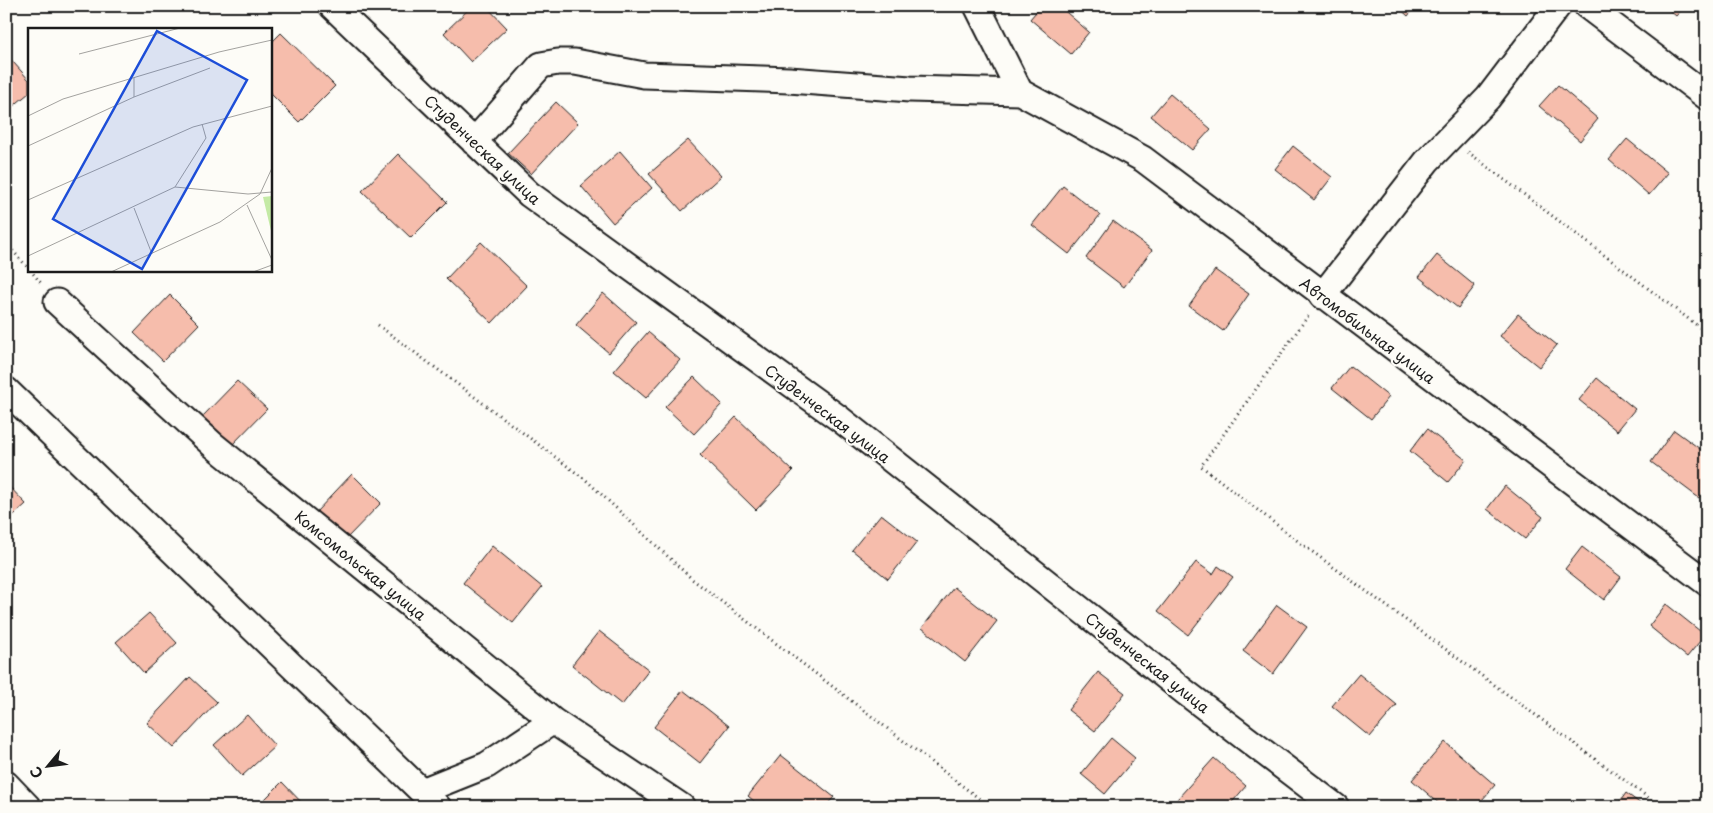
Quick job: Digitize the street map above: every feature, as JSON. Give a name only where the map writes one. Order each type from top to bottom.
[{"type":"street","name":"Студенческая улица","points":[[332,6],[529,194],[840,419],[1185,692],[1336,807]]},
{"type":"street","points":[[474,142],[542,66],[558,62],[575,62],[644,75],[789,80],[910,89],[1020,92],[976,6]]},
{"type":"street","points":[[1322,296],[1428,161],[1488,98],[1558,6]]},
{"type":"street","points":[[1587,6],[1707,97]]},
{"type":"street","name":"Автомобильная улица","points":[[1020,92],[1143,159],[1322,296],[1707,583]]},
{"type":"street","name":"Комсомольская улица","points":[[57,302],[212,444],[553,721],[682,807]]},
{"type":"street","points":[[6,390],[430,799],[487,765],[553,721]]},
{"type":"street","points":[[6,784],[28,807]]},
{"type":"path","points":[[1450,138],[1707,333]]},
{"type":"path","points":[[6,243],[28,268]]},
{"type":"path","points":[[1322,296],[1201,466],[1295,540],[1661,807]]},
{"type":"path","points":[[378,325],[586,480],[692,579],[990,807]]},
{"type":"building","points":[[472,6],[486,6],[507,28],[471,62],[444,33]]},
{"type":"building","points":[[1041,6],[1059,6],[1089,32],[1071,54],[1030,19]]},
{"type":"building","points":[[1397,6],[1416,6],[1408,16]]},
{"type":"building","points":[[1664,6],[1685,6],[1676,16]]},
{"type":"building","points":[[281,33],[335,86],[299,122],[271,94],[271,43]]},
{"type":"building","points":[[6,54],[28,79],[28,94],[6,112]]},
{"type":"building","points":[[1558,85],[1598,119],[1580,141],[1539,106]]},
{"type":"building","points":[[1170,94],[1211,129],[1192,150],[1151,116]]},
{"type":"building","points":[[556,102],[578,123],[531,174],[508,153]]},
{"type":"building","points":[[1627,139],[1668,173],[1649,195],[1609,160]]},
{"type":"building","points":[[688,140],[721,176],[682,211],[649,174]]},
{"type":"building","points":[[1293,146],[1332,177],[1314,200],[1275,169]]},
{"type":"building","points":[[620,151],[652,188],[613,223],[581,186]]},
{"type":"building","points":[[398,154],[447,202],[411,238],[362,191]]},
{"type":"building","points":[[1063,186],[1100,215],[1069,254],[1032,225]]},
{"type":"building","points":[[1707,210],[1707,227],[1698,220]]},
{"type":"building","points":[[1113,221],[1152,250],[1124,287],[1086,258]]},
{"type":"building","points":[[481,242],[527,286],[492,323],[446,279]]},
{"type":"building","points":[[1437,255],[1475,286],[1458,308],[1419,277]]},
{"type":"building","points":[[1215,270],[1249,294],[1223,331],[1189,306]]},
{"type":"building","points":[[603,293],[636,322],[609,353],[576,325]]},
{"type":"building","points":[[170,295],[199,324],[163,361],[134,333]]},
{"type":"building","points":[[1518,314],[1557,345],[1539,367],[1500,336]]},
{"type":"building","points":[[648,332],[680,360],[646,398],[614,371]]},
{"type":"building","points":[[1350,366],[1389,397],[1371,419],[1332,388]]},
{"type":"building","points":[[694,377],[722,404],[694,434],[665,407]]},
{"type":"building","points":[[1597,378],[1635,409],[1617,431],[1579,400]]},
{"type":"building","points":[[237,381],[267,409],[230,447],[201,418]]},
{"type":"building","points":[[736,417],[793,471],[756,510],[700,455]]},
{"type":"building","points":[[1427,429],[1466,460],[1448,482],[1410,451]]},
{"type":"building","points":[[1674,430],[1707,454],[1707,488],[1699,498],[1651,462]]},
{"type":"building","points":[[352,474],[381,503],[345,540],[316,512]]},
{"type":"building","points":[[6,483],[26,504],[6,522]]},
{"type":"building","points":[[1505,486],[1543,517],[1525,539],[1487,509]]},
{"type":"building","points":[[881,514],[917,542],[888,579],[852,550]]},
{"type":"building","points":[[492,546],[542,587],[513,623],[463,583]]},
{"type":"building","points":[[1582,547],[1621,577],[1604,600],[1565,569]]},
{"type":"building","points":[[1196,562],[1213,574],[1218,566],[1233,577],[1188,635],[1158,611]]},
{"type":"building","points":[[954,587],[997,621],[965,662],[922,628]]},
{"type":"building","points":[[1666,604],[1705,635],[1687,657],[1649,626]]},
{"type":"building","points":[[1277,605],[1307,627],[1273,674],[1243,651]]},
{"type":"building","points":[[149,613],[177,643],[144,673],[116,642]]},
{"type":"building","points":[[599,631],[649,670],[622,705],[572,665]]},
{"type":"building","points":[[1098,672],[1125,693],[1095,731],[1068,710]]},
{"type":"building","points":[[1359,674],[1397,705],[1370,737],[1332,706]]},
{"type":"building","points":[[190,677],[217,702],[174,748],[147,723]]},
{"type":"building","points":[[683,690],[729,726],[700,763],[654,727]]},
{"type":"building","points":[[247,715],[275,746],[242,776],[214,745]]},
{"type":"building","points":[[1111,738],[1135,758],[1105,794],[1081,774]]},
{"type":"building","points":[[1445,742],[1495,785],[1476,807],[1443,807],[1412,780]]},
{"type":"building","points":[[781,755],[834,797],[825,807],[761,807],[748,796]]},
{"type":"building","points":[[1214,758],[1246,786],[1228,807],[1170,807]]},
{"type":"building","points":[[282,782],[306,807],[257,807]]},
{"type":"building","points":[[1626,793],[1645,807],[1616,807]]}]
